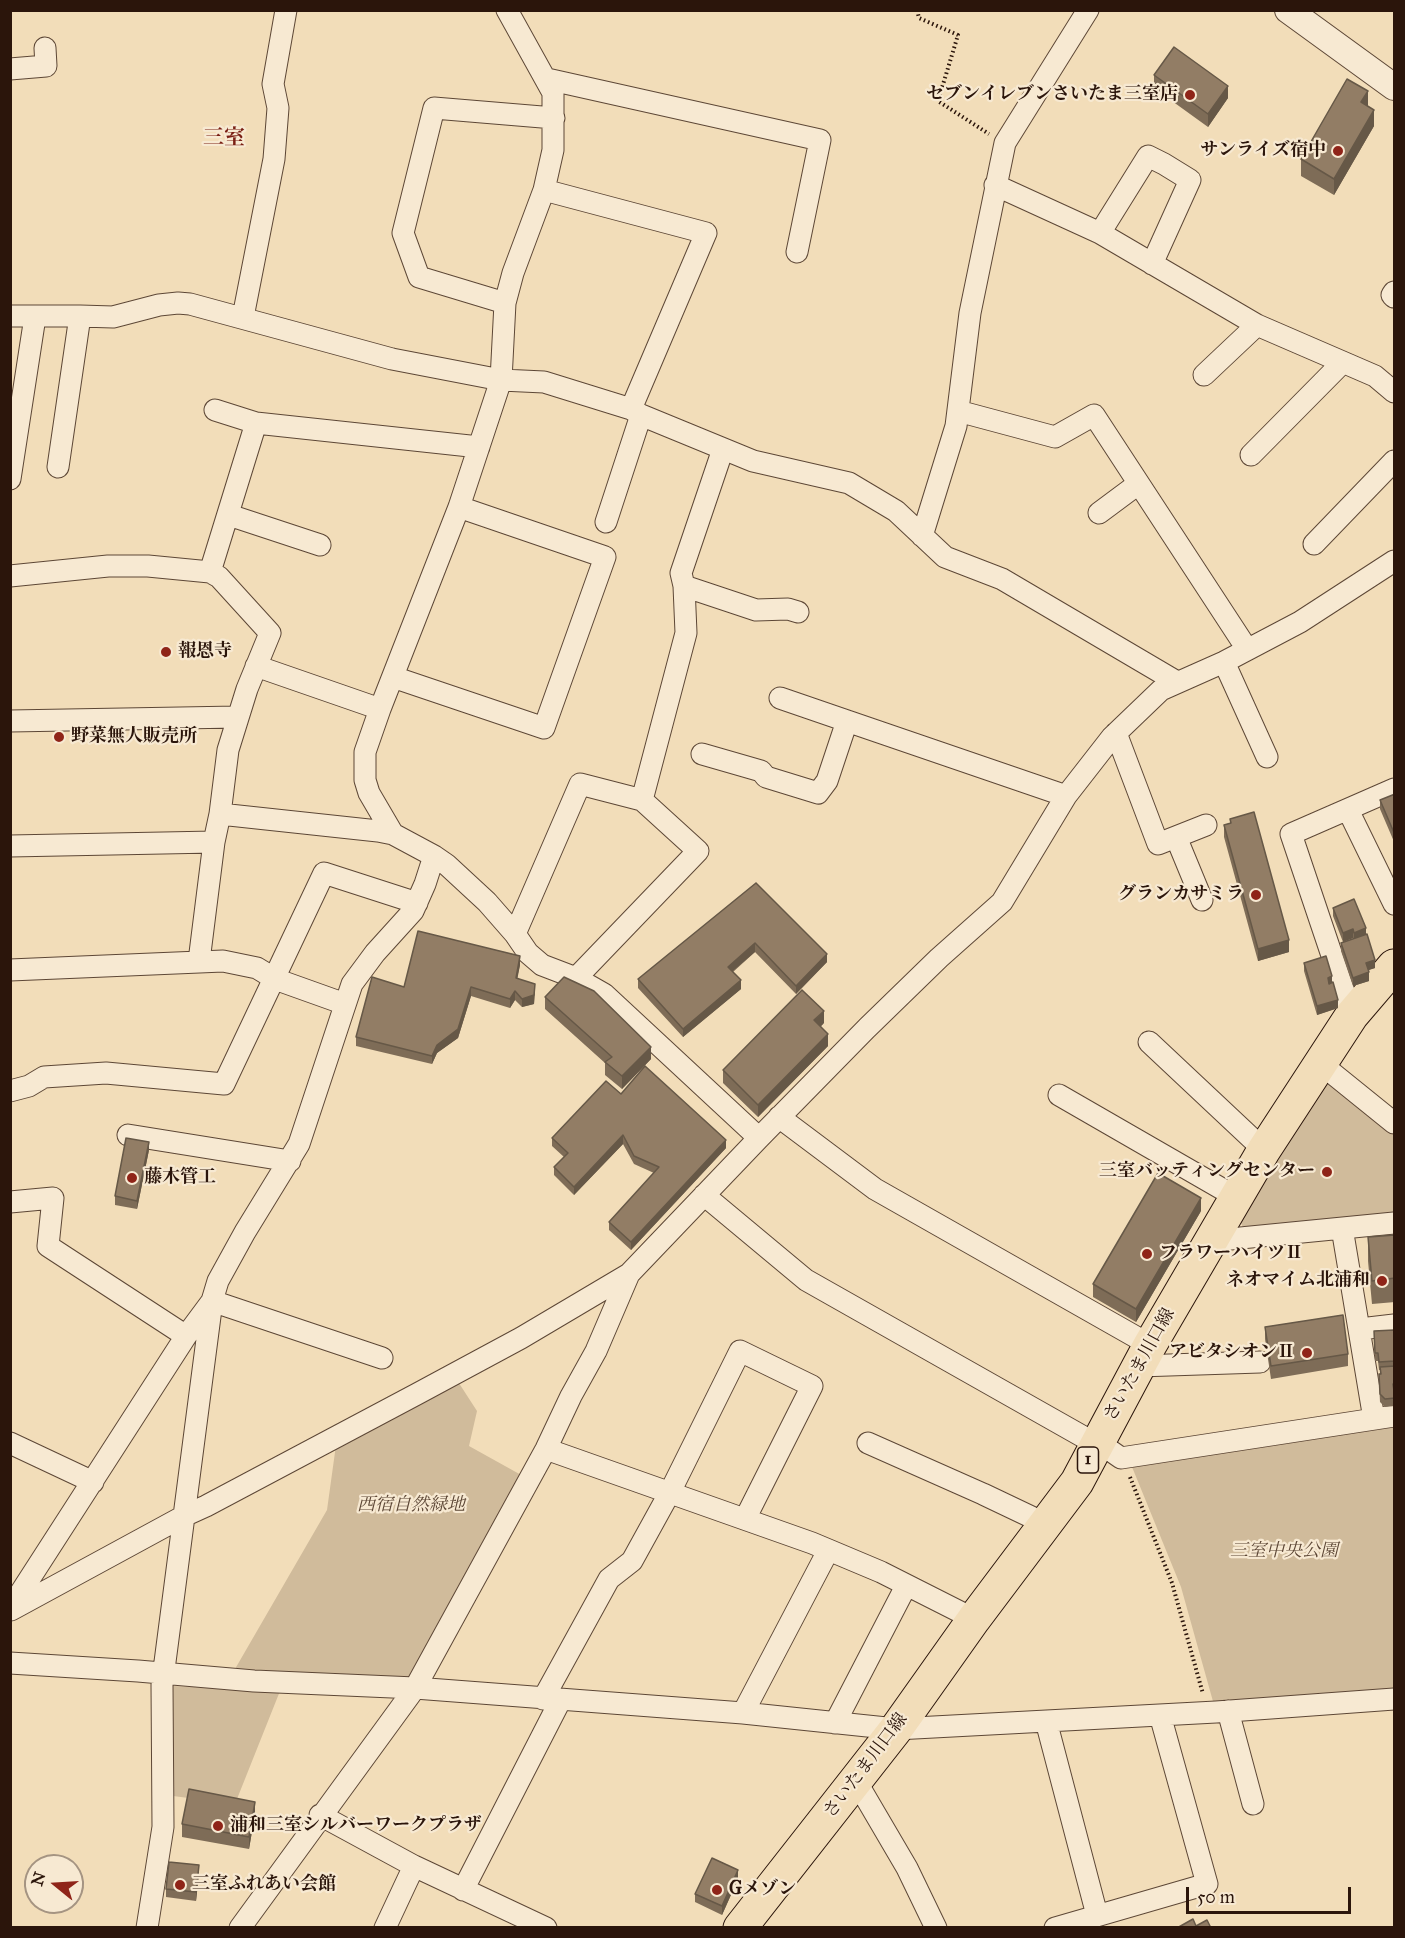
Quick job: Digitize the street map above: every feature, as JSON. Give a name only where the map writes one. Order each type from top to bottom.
[{"type":"main road","name":"さいたま川口線","points":[[740,1928],[896,1729],[974,1619],[1105,1448],[1144,1356],[1209,1241],[1264,1150],[1352,1016],[1394,968]]},
{"type":"street","points":[[243,317],[274,159],[278,108],[273,84],[286,10]]},
{"type":"street","points":[[393,834],[376,806],[365,780],[365,752],[459,507],[501,380],[505,303],[513,273],[544,190],[553,150],[553,93],[507,10]]},
{"type":"street","points":[[922,536],[956,426],[970,313],[1005,143],[1088,10]]},
{"type":"street","points":[[1288,10],[1395,87]]},
{"type":"street","points":[[10,69],[46,66],[45,48]]},
{"type":"street","points":[[547,80],[820,140],[797,252]]},
{"type":"street","points":[[505,303],[419,277],[404,233],[434,108],[554,118]]},
{"type":"street","points":[[1100,233],[1148,156],[1164,164],[1190,180],[1152,264]]},
{"type":"street","points":[[995,185],[1100,233],[1257,325],[1375,376],[1395,392]]},
{"type":"street","points":[[544,190],[706,233],[636,412],[606,522]]},
{"type":"street","points":[[1395,292],[1392,295],[1395,297]]},
{"type":"street","points":[[10,316],[112,317],[159,305],[178,303],[243,317],[392,358],[501,380],[544,382],[636,412],[753,461],[849,483],[896,511],[945,557],[1002,579],[1177,682]]},
{"type":"street","points":[[58,467],[80,316]]},
{"type":"street","points":[[10,479],[35,317]]},
{"type":"street","points":[[1204,375],[1257,325]]},
{"type":"street","points":[[1251,455],[1342,363]]},
{"type":"street","points":[[215,410],[255,423],[479,447]]},
{"type":"street","points":[[958,411],[1055,437],[1094,415],[1247,649]]},
{"type":"street","points":[[210,572],[255,423]]},
{"type":"street","points":[[642,800],[686,633],[684,586],[681,573],[723,449]]},
{"type":"street","points":[[1314,544],[1395,461]]},
{"type":"street","points":[[1099,513],[1138,484]]},
{"type":"street","points":[[393,677],[544,728],[605,557],[459,507]]},
{"type":"street","points":[[229,514],[320,544]]},
{"type":"street","points":[[13,1602],[206,1506],[417,1394],[521,1338],[629,1274],[779,1117],[939,958],[1002,902],[1066,796],[1116,733],[1161,690],[1224,662],[1299,622],[1395,561]]},
{"type":"street","points":[[10,576],[128,566],[169,567],[210,572],[228,586],[270,633],[237,717],[228,750],[199,961]]},
{"type":"street","points":[[684,586],[756,610],[788,609],[798,612]]},
{"type":"street","points":[[1224,662],[1267,757]]},
{"type":"street","points":[[256,666],[380,709]]},
{"type":"street","points":[[780,698],[1066,796]]},
{"type":"street","points":[[10,721],[237,717]]},
{"type":"street","points":[[702,754],[761,771],[766,777],[818,794],[827,781],[847,721]]},
{"type":"street","points":[[1116,733],[1158,844],[1206,825]]},
{"type":"street","points":[[515,934],[580,784],[642,800],[698,851],[576,978]]},
{"type":"street","points":[[1352,1016],[1291,834],[1395,789]]},
{"type":"street","points":[[1348,810],[1395,904]]},
{"type":"street","points":[[220,814],[378,831],[393,834],[434,856],[488,902],[528,953],[542,964],[576,978],[604,994],[759,1138]]},
{"type":"street","points":[[1176,837],[1202,900]]},
{"type":"street","points":[[10,846],[214,842]]},
{"type":"street","points":[[147,1928],[163,1827],[162,1685],[212,1301],[218,1281],[245,1232],[300,1144],[352,984],[417,903],[434,856]]},
{"type":"street","points":[[10,1091],[29,1086],[44,1077],[106,1073],[224,1084],[324,873],[417,903]]},
{"type":"street","points":[[10,970],[199,961],[238,963],[257,968],[275,978],[345,1004]]},
{"type":"street","points":[[1149,1042],[1264,1150]]},
{"type":"street","points":[[1320,1064],[1395,1123]]},
{"type":"street","points":[[1059,1095],[1236,1197]]},
{"type":"street","points":[[779,1117],[875,1189],[1144,1356],[1260,1362]]},
{"type":"street","points":[[128,1135],[291,1161]]},
{"type":"street","points":[[704,1195],[806,1280],[1105,1448],[1384,1417],[1360,1329],[1342,1228]]},
{"type":"street","points":[[10,1202],[53,1198],[48,1246],[186,1336]]},
{"type":"street","points":[[1209,1241],[1395,1223]]},
{"type":"street","points":[[240,1928],[320,1815],[415,1688],[546,1449],[596,1350],[629,1274]]},
{"type":"street","points":[[13,1602],[186,1336],[212,1301]]},
{"type":"street","points":[[212,1301],[382,1358]]},
{"type":"street","points":[[1360,1329],[1395,1325]]},
{"type":"street","points":[[463,1890],[609,1580],[632,1561],[670,1492],[740,1351],[812,1386],[745,1519]]},
{"type":"street","points":[[10,1443],[93,1482]]},
{"type":"street","points":[[868,1443],[1046,1524]]},
{"type":"street","points":[[546,1449],[812,1543],[858,1562],[974,1619]]},
{"type":"street","points":[[743,1713],[828,1551]]},
{"type":"street","points":[[835,1723],[906,1586]]},
{"type":"street","points":[[10,1663],[138,1671],[254,1682],[415,1688],[743,1713],[896,1729],[1395,1699]]},
{"type":"street","points":[[1218,1711],[1253,1804]]},
{"type":"street","points":[[1055,1928],[1207,1884],[1160,1714]]},
{"type":"street","points":[[1047,1721],[1097,1914]]},
{"type":"street","points":[[856,1781],[907,1868],[936,1928]]},
{"type":"street","points":[[320,1815],[414,1866],[546,1928]]},
{"type":"street","points":[[385,1928],[414,1866]]},
{"type":"path","points":[[917,10],[919,18],[958,35],[938,101],[1005,143]]},
{"type":"path","points":[[1105,1448],[1172,1584],[1218,1711]]},
{"type":"green space","name":"三室バッティングセンター","points":[[1330,1078],[1394,1131],[1394,1213],[1243,1227],[1235,1213]]},
{"type":"green space","name":"西宿自然緑地","points":[[455,1377],[477,1411],[469,1446],[523,1476],[411,1680],[235,1669],[327,1510],[336,1445]]},
{"type":"green space","name":"三室中央公園","points":[[1394,1426],[1394,1693],[1214,1705],[1181,1587],[1130,1462]]},
{"type":"green space","points":[[173,1686],[280,1691],[235,1804],[173,1796]]},
{"type":"building","points":[[1174,47],[1228,86],[1208,114],[1154,75]]},
{"type":"building","name":"サンライズ宿中","points":[[1347,79],[1368,91],[1361,102],[1374,110],[1334,179],[1301,159]]},
{"type":"building","points":[[1395,794],[1395,835],[1380,800]]},
{"type":"building","name":"グランカサミラ","points":[[1254,812],[1289,940],[1258,949],[1224,825],[1231,823],[1230,819]]},
{"type":"building","points":[[756,883],[827,954],[796,986],[755,943],[728,967],[741,980],[683,1029],[638,979]]},
{"type":"building","points":[[1354,899],[1366,928],[1354,933],[1353,929],[1343,933],[1333,908]]},
{"type":"building","points":[[418,931],[520,956],[516,978],[535,984],[534,995],[522,999],[515,991],[510,999],[471,987],[458,1029],[437,1045],[432,1056],[356,1037],[372,977],[404,987]]},
{"type":"building","points":[[1367,934],[1375,960],[1366,963],[1369,972],[1353,978],[1341,943]]},
{"type":"building","points":[[1326,956],[1332,976],[1328,978],[1329,984],[1333,982],[1338,1000],[1317,1006],[1304,963]]},
{"type":"building","points":[[564,977],[594,991],[651,1047],[622,1076],[605,1062],[612,1057],[545,997]]},
{"type":"building","points":[[802,990],[824,1011],[814,1020],[828,1034],[758,1105],[723,1070]]},
{"type":"building","points":[[645,1066],[726,1140],[631,1242],[609,1222],[659,1167],[634,1156],[623,1135],[574,1187],[554,1167],[568,1153],[552,1138],[606,1081],[621,1094]]},
{"type":"building","name":"藤木管工","points":[[126,1138],[149,1142],[137,1201],[115,1196]]},
{"type":"building","name":"フラワーハイツⅡ","points":[[1158,1173],[1201,1198],[1136,1309],[1093,1284]]},
{"type":"building","points":[[1395,1235],[1395,1278],[1372,1281],[1368,1237]]},
{"type":"building","name":"アビタシオンⅡ","points":[[1343,1315],[1348,1354],[1271,1366],[1265,1327]]},
{"type":"building","points":[[1394,1330],[1395,1361],[1379,1362],[1378,1353],[1375,1353],[1374,1331]]},
{"type":"building","points":[[1395,1366],[1395,1384],[1393,1384],[1395,1398],[1385,1399],[1380,1394],[1380,1367]]},
{"type":"building","points":[[189,1789],[255,1802],[249,1837],[182,1824]]},
{"type":"building","name":"Gメゾン","points":[[712,1858],[738,1870],[722,1906],[695,1894]]},
{"type":"building","points":[[169,1862],[199,1865],[196,1892],[166,1889]]},
{"type":"building","points":[[1193,1919],[1196,1926],[1207,1920],[1211,1928],[1177,1928]]},
{"type":"place","name":"セブンイレブンさいたま三室店","points":[[1190,95]]},
{"type":"place","name":"サンライズ宿中","points":[[1338,151]]},
{"type":"place","name":"報恩寺","points":[[166,652]]},
{"type":"place","name":"野菜無人販売所","points":[[59,737]]},
{"type":"place","name":"グランカサミラ","points":[[1256,895]]},
{"type":"place","name":"三室バッティングセンター","points":[[1327,1172]]},
{"type":"place","name":"藤木管工","points":[[132,1178]]},
{"type":"place","name":"フラワーハイツⅡ","points":[[1147,1254]]},
{"type":"place","name":"ネオマイム北浦和","points":[[1382,1281]]},
{"type":"place","name":"アビタシオンⅡ","points":[[1307,1353]]},
{"type":"place","name":"浦和三室シルバーワークプラザ","points":[[218,1826]]},
{"type":"place","name":"三室ふれあい会館","points":[[180,1885]]},
{"type":"place","name":"Gメゾン","points":[[717,1890]]},
{"type":"district","name":"三室","points":[[224,139]]}]
